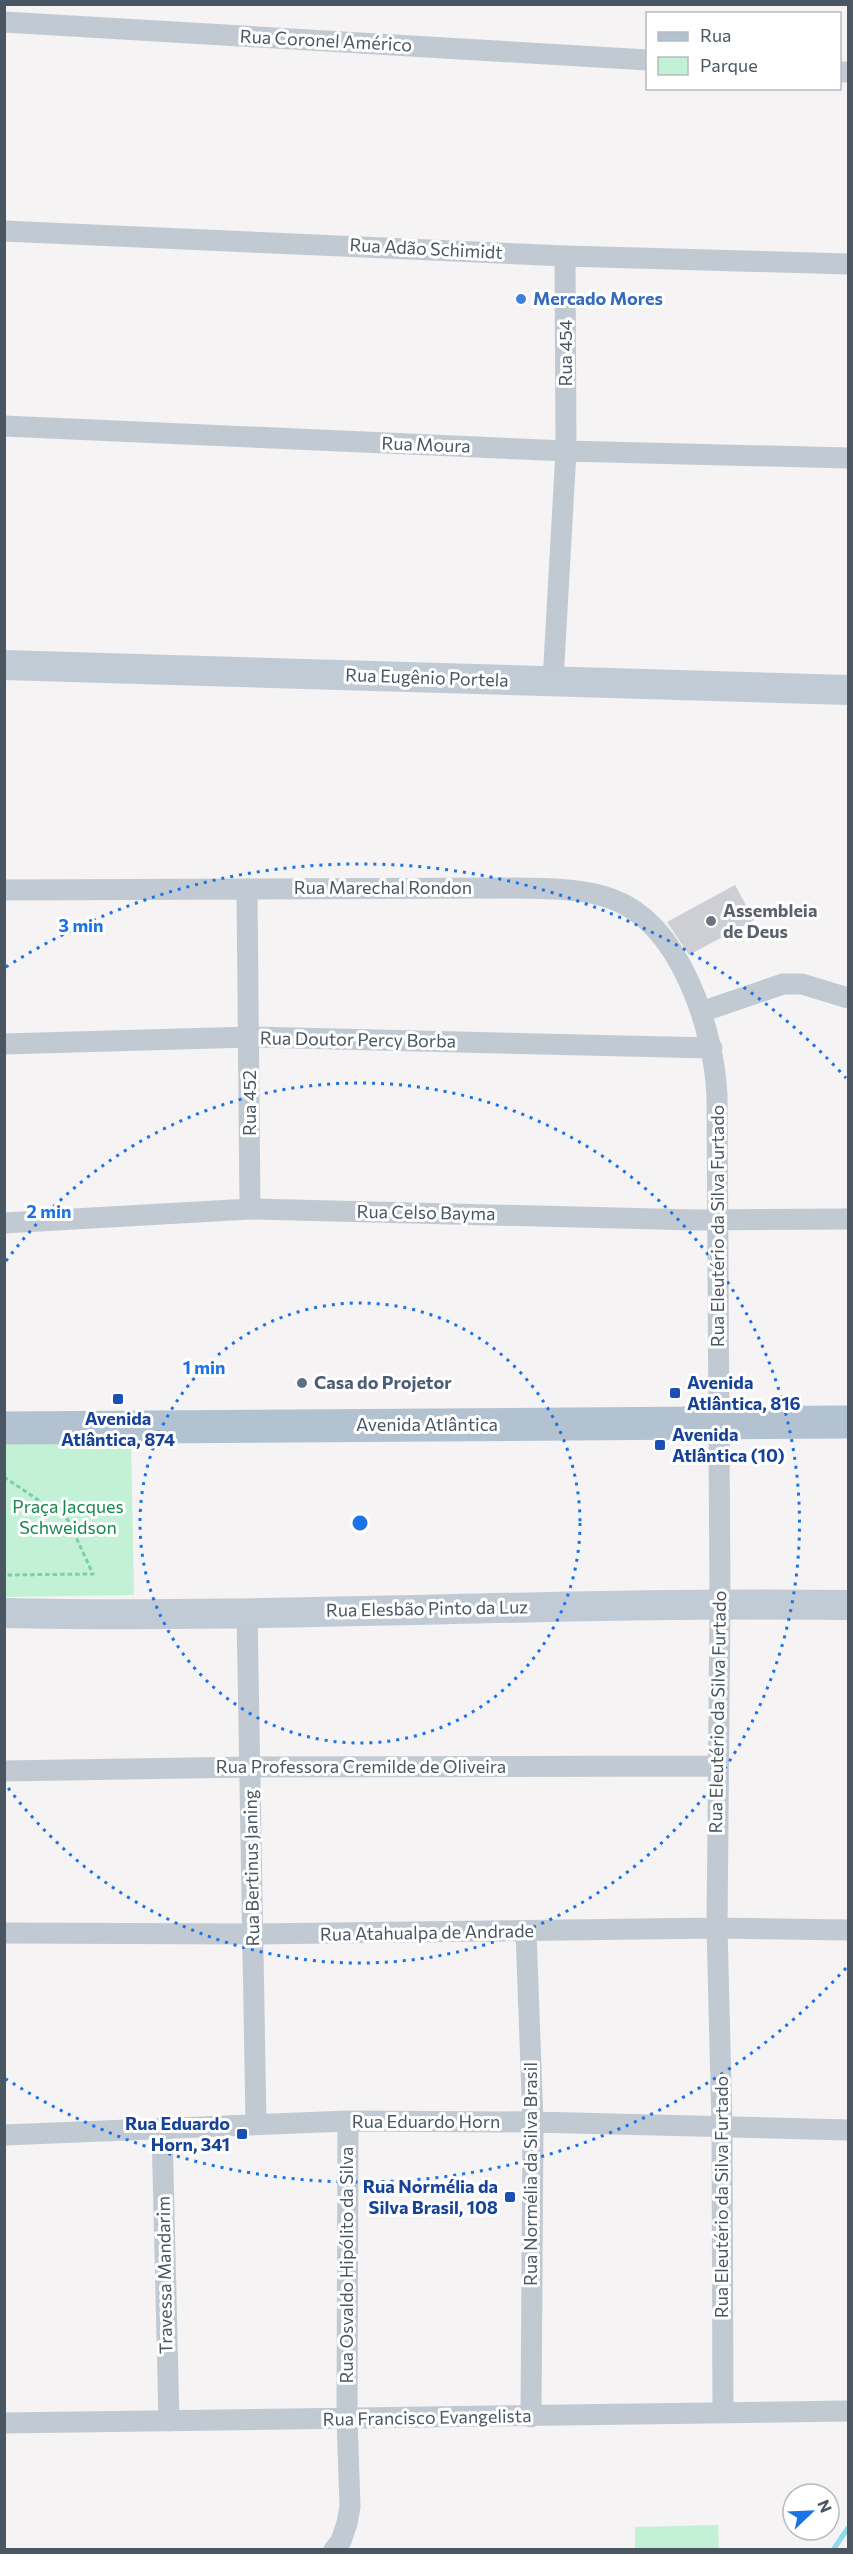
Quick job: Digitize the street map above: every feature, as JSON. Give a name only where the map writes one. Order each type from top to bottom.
[{"type":"main road","name":"Avenida Atlântica","points":[[719,1415],[849,1404]]},
{"type":"main road","name":"Avenida Atlântica","points":[[4,1409],[221,1417],[719,1415],[849,1422]]},
{"type":"main road","name":"Avenida Atlântica","points":[[4,1428],[221,1417]]},
{"type":"street","name":"Rua Coronel Américo","points":[[4,22],[646,60]]},
{"type":"street","name":"Rua Adão Schimidt","points":[[4,231],[565,256],[849,264]]},
{"type":"street","name":"Rua 454","points":[[553,681],[566,451],[565,256]]},
{"type":"street","name":"Rua Moura","points":[[4,426],[566,451],[849,458]]},
{"type":"street","name":"Rua Eugênio Portela","points":[[4,665],[849,690]]},
{"type":"street","name":"Rua Marechal Rondon","points":[[4,890],[518,888],[578,891],[600,895],[626,906],[654,928],[680,966],[701,1012]]},
{"type":"street","name":"Rua 452","points":[[248,889],[250,1209]]},
{"type":"street","points":[[701,1012],[783,984],[802,984],[849,998]]},
{"type":"street","name":"Rua Eleutério da Silva Furtado","points":[[701,1012],[712,1048],[717,1096],[720,1604],[717,1928],[722,2125],[723,2413]]},
{"type":"street","name":"Rua Doutor Percy Borba","points":[[4,1044],[250,1037],[712,1048]]},
{"type":"street","name":"Rua Celso Bayma","points":[[4,1223],[250,1209],[718,1220],[849,1219]]},
{"type":"street","name":"Rua Elesbão Pinto da Luz","points":[[4,1613],[248,1612],[720,1604],[849,1605]]},
{"type":"street","name":"Rua Bertinus Janing","points":[[248,1612],[256,2124]]},
{"type":"street","name":"Rua Professora Cremilde de Oliveira","points":[[4,1771],[251,1767],[717,1766]]},
{"type":"street","name":"Rua Atahualpa de Andrade","points":[[4,1933],[253,1934],[717,1928],[849,1930]]},
{"type":"street","name":"Rua Normélia da Silva Brasil","points":[[526,1932],[533,2122],[531,2417]]},
{"type":"street","name":"Rua Eduardo Horn","points":[[4,2135],[348,2121],[722,2125],[849,2130]]},
{"type":"street","name":"Rua Osvaldo Hipólito da Silva","points":[[334,2550],[341,2541],[350,2506],[347,2419],[348,2121]]},
{"type":"street","name":"Travessa Mandarim","points":[[162,2129],[169,2421]]},
{"type":"street","name":"Rua Francisco Evangelista","points":[[4,2424],[849,2411]]},
{"type":"path","points":[[4,1477],[68,1520],[93,1574],[4,1575]]},
{"type":"green space","name":"Praça Jacques Schweidson","points":[[131,1437],[134,1595],[5,1597],[4,1439]]},
{"type":"green space","points":[[718,2525],[719,2549],[635,2549],[635,2527]]},
{"type":"building","name":"Assembleia de Deus","points":[[735,885],[754,920],[689,955],[667,922]]},
{"type":"waterway","points":[[833,2550],[848,2528]]},
{"type":"place","name":"Mercado Mores","points":[[521,299]]},
{"type":"place","name":"Assembleia de Deus","points":[[711,921]]},
{"type":"place","name":"Casa do Projetor","points":[[302,1383]]},
{"type":"place","name":"Avenida Atlântica, 816","points":[[675,1393]]},
{"type":"place","name":"Avenida Atlântica, 874","points":[[118,1399]]},
{"type":"place","name":"Avenida Atlântica (10)","points":[[660,1445]]},
{"type":"place","name":"Rua Eduardo Horn, 341","points":[[242,2134]]},
{"type":"place","name":"Rua Normélia da Silva Brasil, 108","points":[[510,2197]]}]
